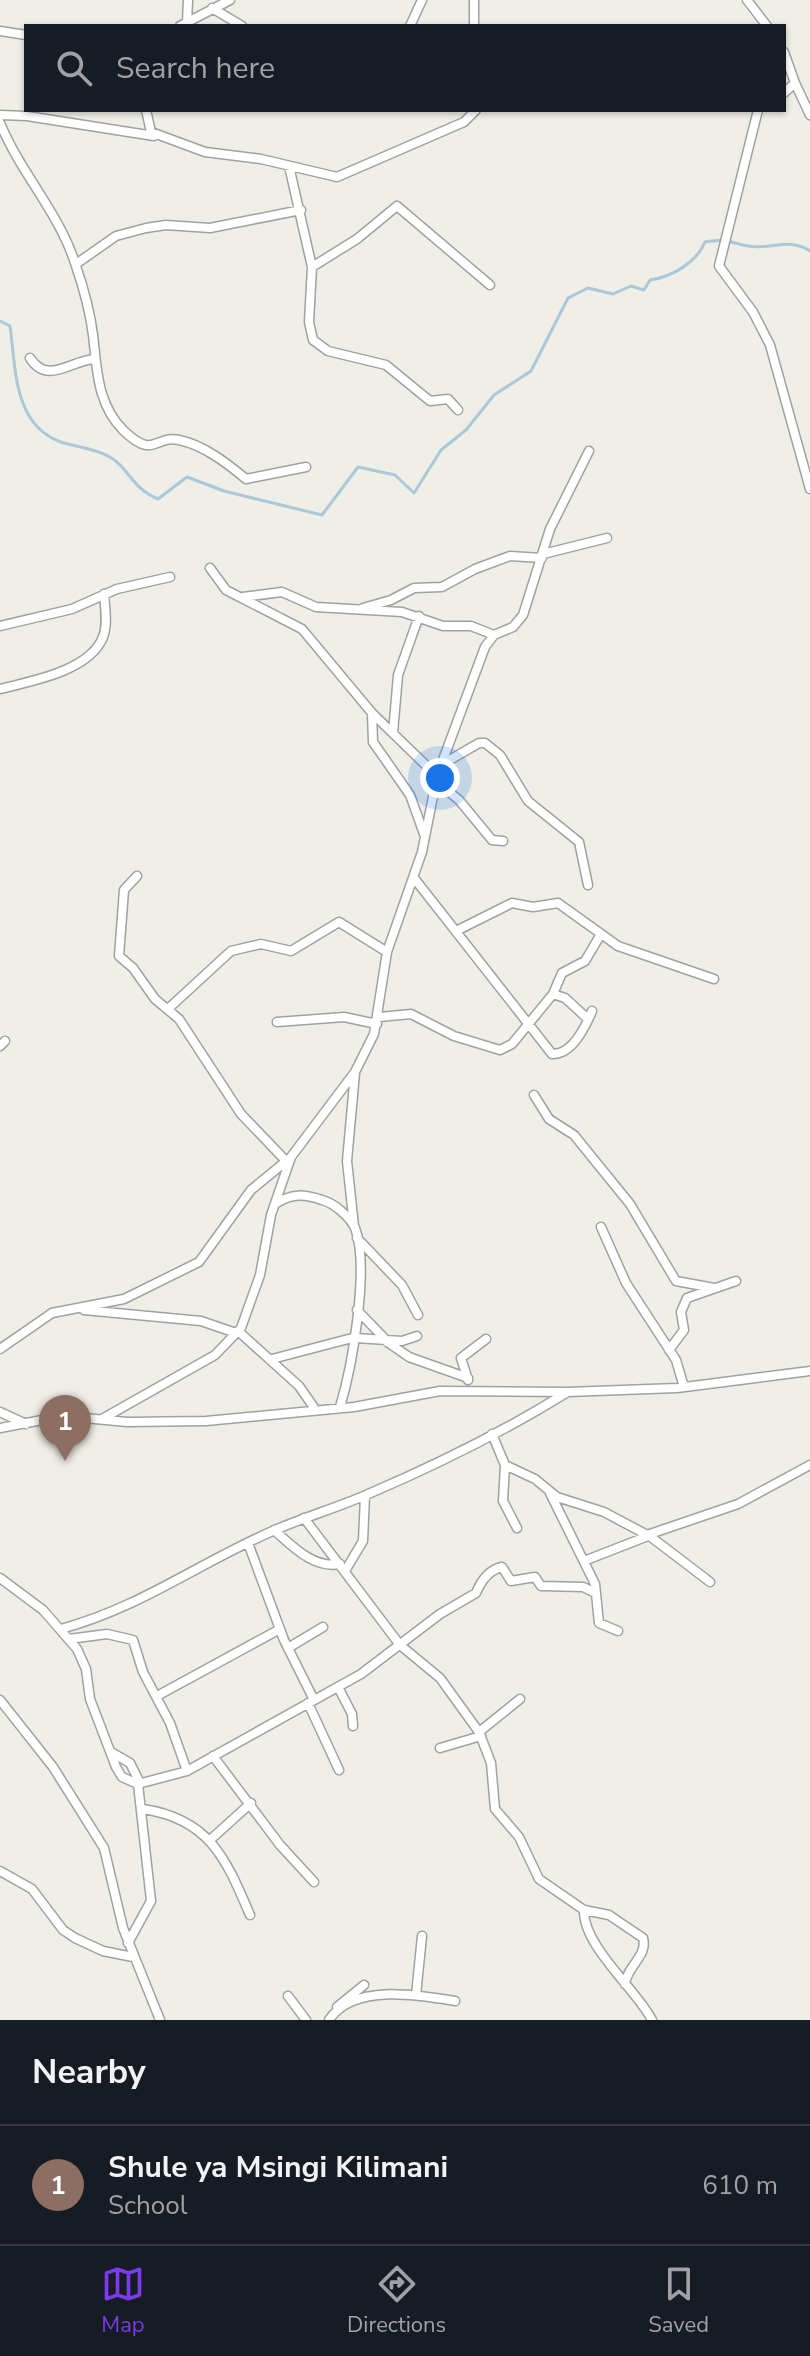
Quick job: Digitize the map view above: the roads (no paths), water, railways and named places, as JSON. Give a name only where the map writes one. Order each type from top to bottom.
[{"type":"street","points":[[183,24],[188,0]]},
{"type":"street","points":[[183,24],[230,0]]},
{"type":"street","points":[[411,24],[422,0]]},
{"type":"street","points":[[474,0],[474,24]]},
{"type":"street","points":[[747,0],[765,24]]},
{"type":"street","points":[[212,8],[239,24]]},
{"type":"street","points":[[0,31],[24,35]]},
{"type":"street","points":[[786,58],[810,115]]},
{"type":"street","points":[[786,91],[795,83]]},
{"type":"street","points":[[146,112],[147,126],[157,136]]},
{"type":"street","points":[[0,115],[27,116],[157,136],[205,152],[289,166],[314,174],[343,176],[464,122],[474,112]]},
{"type":"street","points":[[758,112],[719,266],[753,312],[770,345],[810,489]]},
{"type":"street","points":[[0,123],[9,147],[69,245],[92,333],[94,359],[105,406],[123,430],[142,445],[183,441],[234,466],[246,479],[306,467]]},
{"type":"street","points":[[289,166],[312,267],[309,322],[317,346],[386,365],[430,401],[448,399],[458,410]]},
{"type":"street","points":[[312,267],[357,239],[397,206],[490,285]]},
{"type":"street","points":[[76,264],[116,236],[146,228],[166,225],[210,228],[301,210]]},
{"type":"street","points":[[30,358],[42,371],[55,373],[78,361],[94,359]]},
{"type":"street","points":[[0,1349],[49,1315],[124,1299],[199,1262],[251,1190],[288,1159],[355,1072],[367,1053],[378,1020],[387,952],[414,878],[437,778],[485,647],[494,635],[513,627],[520,619],[559,508],[589,451]]},
{"type":"street","points":[[357,610],[391,600],[414,588],[442,587],[475,569],[510,556],[542,556],[607,538]]},
{"type":"street","points":[[210,568],[226,590],[302,629],[372,713],[459,800],[492,840],[503,841]]},
{"type":"street","points":[[0,626],[72,609],[104,594],[170,577]]},
{"type":"street","points":[[242,597],[282,592],[316,607],[419,616],[443,626],[471,626],[494,635]]},
{"type":"street","points":[[0,689],[59,674],[89,654],[104,636],[104,594]]},
{"type":"street","points":[[393,733],[398,675],[419,616]]},
{"type":"street","points":[[372,713],[373,742],[410,795],[425,836]]},
{"type":"street","points":[[441,765],[479,743],[491,747],[528,801],[579,842],[588,885]]},
{"type":"street","points":[[137,876],[124,890],[121,909],[124,927],[117,952],[152,996],[169,1008],[241,1114],[288,1159]]},
{"type":"street","points":[[414,878],[547,1051],[557,1055],[573,1042],[590,1015],[565,998],[553,994]]},
{"type":"street","points":[[456,931],[512,903],[533,907],[558,903],[629,950],[714,979]]},
{"type":"street","points":[[169,1008],[231,951],[261,944],[291,951],[339,922],[359,931],[387,952]]},
{"type":"street","points":[[277,1022],[344,1017],[378,1020],[411,1014],[454,1036],[500,1050],[512,1044],[529,1025],[553,994],[562,973],[585,961],[601,934]]},
{"type":"street","points":[[340,1407],[356,1337],[356,1237],[347,1161],[355,1072]]},
{"type":"street","points":[[534,1095],[549,1119],[574,1135],[630,1204],[676,1281],[714,1288]]},
{"type":"street","points":[[102,1419],[215,1355],[237,1332],[260,1275],[288,1159]]},
{"type":"street","points":[[275,1205],[298,1194],[319,1199],[337,1207],[355,1227]]},
{"type":"street","points":[[601,1227],[626,1283],[669,1350],[684,1387]]},
{"type":"street","points":[[356,1237],[402,1285],[418,1315]]},
{"type":"street","points":[[669,1350],[684,1330],[683,1302],[697,1292],[736,1281]]},
{"type":"street","points":[[71,1308],[201,1321],[237,1332],[272,1359],[299,1386],[315,1409]]},
{"type":"street","points":[[357,1310],[384,1339],[409,1357],[468,1378]]},
{"type":"street","points":[[272,1359],[356,1337],[402,1341],[417,1336]]},
{"type":"street","points":[[472,1389],[461,1358],[486,1339]]},
{"type":"street","points":[[0,1428],[63,1416],[161,1423],[340,1407],[440,1391],[567,1392],[684,1387],[810,1371]]},
{"type":"street","points":[[61,1629],[94,1620],[152,1596],[274,1530],[365,1496],[492,1434],[567,1392]]},
{"type":"street","points":[[0,1412],[27,1424]]},
{"type":"street","points":[[492,1434],[505,1465],[503,1501],[517,1528]]},
{"type":"street","points":[[505,1465],[535,1479],[549,1492],[584,1561],[596,1593],[599,1623],[618,1631]]},
{"type":"street","points":[[584,1561],[647,1535],[738,1504],[810,1465]]},
{"type":"street","points":[[549,1492],[604,1512],[647,1535],[710,1582]]},
{"type":"street","points":[[342,1567],[363,1541],[365,1496]]},
{"type":"street","points":[[304,1518],[400,1645],[440,1678],[480,1734],[491,1763],[495,1809],[519,1837],[539,1879],[584,1910],[609,1915],[643,1938],[643,1953],[629,1969],[625,1984]]},
{"type":"street","points":[[274,1530],[316,1562],[342,1567]]},
{"type":"street","points":[[248,1543],[339,1770]]},
{"type":"street","points":[[0,1578],[69,1639],[86,1669],[90,1699],[122,1777],[139,1784],[187,1771],[338,1687],[440,1614],[476,1593],[480,1582],[498,1567],[502,1567],[511,1581],[535,1577],[541,1586],[583,1587],[596,1593]]},
{"type":"street","points":[[288,1648],[323,1627]]},
{"type":"street","points":[[157,1696],[280,1629]]},
{"type":"street","points":[[69,1639],[107,1634],[133,1640],[143,1672],[157,1696],[187,1771]]},
{"type":"street","points":[[338,1687],[352,1714],[353,1726]]},
{"type":"street","points":[[440,1748],[480,1734],[520,1699]]},
{"type":"street","points":[[0,1700],[53,1767],[104,1848],[128,1943],[160,2020]]},
{"type":"street","points":[[110,1752],[130,1763],[139,1784],[143,1809],[151,1901],[128,1943]]},
{"type":"street","points":[[213,1756],[280,1845],[314,1882]]},
{"type":"street","points":[[210,1840],[251,1803]]},
{"type":"street","points":[[143,1809],[185,1821],[210,1840],[250,1915]]},
{"type":"street","points":[[0,1871],[32,1889],[63,1930],[75,1938],[103,1951],[133,1957]]},
{"type":"street","points":[[584,1910],[586,1926],[652,2020]]},
{"type":"street","points":[[416,1995],[422,1936]]},
{"type":"street","points":[[329,2020],[345,1997],[364,1985]]},
{"type":"street","points":[[335,2011],[377,1996],[416,1995],[455,2001]]},
{"type":"street","points":[[288,1996],[306,2020]]},
{"type":"waterway","points":[[0,321],[10,326],[16,377],[25,409],[45,434],[108,456],[141,489],[158,499],[187,477],[224,491],[322,515],[358,467],[395,475],[414,493],[441,450],[466,430],[494,395],[531,371],[568,298],[588,288],[613,294],[631,286],[644,290],[650,280],[675,272],[690,262],[705,242],[724,240],[757,247],[787,244],[810,251]]},
{"type":"place","name":"Shule ya Msingi Kilimani","points":[[65,1461]]}]
